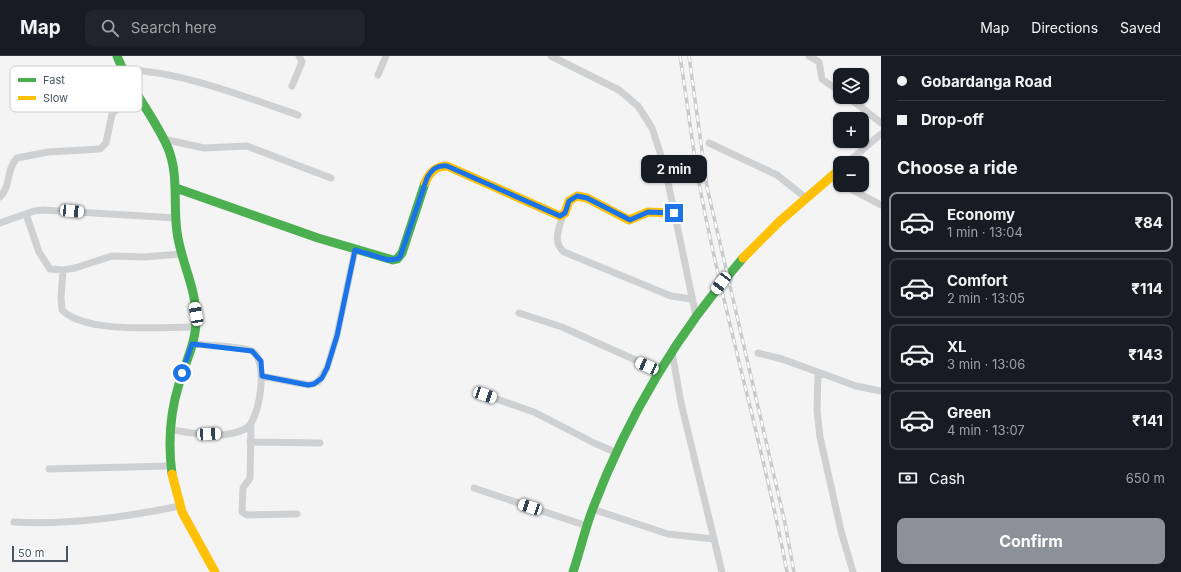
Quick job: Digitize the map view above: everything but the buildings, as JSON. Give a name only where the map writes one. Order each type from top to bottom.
[{"type":"street","points":[[117,56],[120,66]]},
{"type":"street","points":[[292,86],[302,62],[299,56]]},
{"type":"street","points":[[378,75],[386,56]]},
{"type":"street","points":[[551,56],[619,90],[638,106],[652,128],[657,139],[696,316]]},
{"type":"street","points":[[809,56],[819,62],[822,79],[833,87]]},
{"type":"street","points":[[142,70],[185,77],[298,115]]},
{"type":"street","points":[[857,104],[881,123]]},
{"type":"street","points":[[142,106],[163,139],[173,163],[176,188],[176,218],[182,254],[196,314],[192,344],[178,384],[172,430],[170,466],[173,486],[190,528],[204,548],[215,572]]},
{"type":"street","points":[[0,197],[6,187],[9,170],[17,158],[48,152],[100,149],[106,143],[112,114],[114,112]]},
{"type":"street","points":[[855,156],[881,134]]},
{"type":"street","points":[[163,139],[204,148],[247,146],[331,178]]},
{"type":"street","points":[[708,143],[776,175],[806,198]]},
{"type":"street","points":[[176,188],[388,260],[397,259],[400,257],[427,178],[434,168],[441,166],[447,166],[556,215],[563,215]]},
{"type":"street","points":[[574,572],[592,509],[617,453],[653,382],[672,352],[696,316],[746,254],[806,198],[831,177]]},
{"type":"street","points":[[856,192],[881,205]]},
{"type":"street","points":[[674,213],[648,212],[630,220],[587,198],[577,196],[569,201],[563,215],[557,239],[560,249],[564,252],[671,296],[692,299]]},
{"type":"street","points":[[0,223],[34,211],[54,210],[176,218]]},
{"type":"street","points":[[26,214],[45,264],[50,269],[63,270],[84,266],[112,256],[144,257],[182,254]]},
{"type":"street","points":[[262,376],[308,385],[314,384],[322,378],[327,368],[337,336],[355,250]]},
{"type":"street","points":[[63,270],[60,304],[62,310],[74,318],[108,326],[195,327]]},
{"type":"street","points":[[519,313],[568,330],[660,371]]},
{"type":"street","points":[[192,344],[252,351],[261,361],[262,376],[257,410],[251,425],[250,478],[242,492],[243,514],[297,514]]},
{"type":"street","points":[[672,352],[681,403],[722,572]]},
{"type":"street","points":[[758,353],[782,359],[856,386],[881,391]]},
{"type":"street","points":[[818,373],[818,424],[820,437],[843,538],[853,572]]},
{"type":"street","points":[[485,395],[534,412],[594,443],[617,453]]},
{"type":"street","points":[[172,430],[223,434],[244,430],[251,425]]},
{"type":"street","points":[[250,442],[320,443]]},
{"type":"street","points":[[49,469],[170,466]]},
{"type":"street","points":[[474,488],[587,526]]},
{"type":"street","points":[[14,522],[48,524],[96,520],[180,506]]},
{"type":"street","points":[[592,509],[668,534],[714,539]]},
{"type":"railway","points":[[680,56],[700,188],[720,284],[767,476],[787,572]]},
{"type":"railway","points":[[689,56],[707,187],[785,523],[794,572]]},
{"type":"traffic: fast","points":[[117,56],[121,66]]},
{"type":"traffic: fast","points":[[142,102],[162,136],[171,158],[175,179],[177,232],[192,288],[196,311],[194,339],[179,384],[172,417],[170,440],[172,474]]},
{"type":"traffic: fast","points":[[176,188],[318,238],[393,260],[397,259],[402,253],[425,183]]},
{"type":"traffic: fast","points":[[573,572],[593,508],[622,441],[639,408],[676,345],[719,286],[743,258]]},
{"type":"traffic: slow","points":[[425,183],[428,176],[433,171],[439,167],[447,166],[560,216],[565,213],[569,201],[577,196],[587,198],[629,220],[648,212],[674,213]]},
{"type":"traffic: slow","points":[[743,258],[780,221],[833,175]]},
{"type":"traffic: slow","points":[[172,474],[182,512],[215,572]]},
{"type":"route","points":[[182,373],[192,344],[252,351],[261,361],[262,376],[308,385],[318,382],[322,378],[327,368],[337,336],[355,250],[388,260],[393,260],[400,257],[423,188],[430,172],[434,168],[447,166],[560,216],[565,213],[569,201],[577,196],[587,198],[630,220],[640,214],[648,212],[656,211],[674,213]]}]
